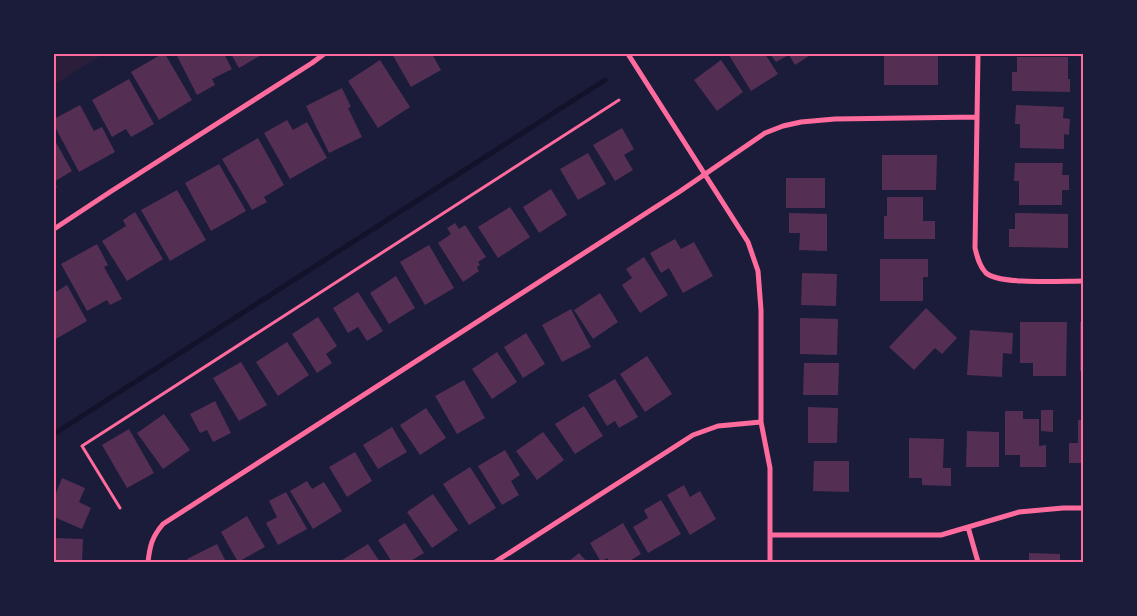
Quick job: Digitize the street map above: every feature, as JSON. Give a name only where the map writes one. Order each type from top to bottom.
[{"type":"street","points":[[54,229],[324,54]]},
{"type":"street","points":[[628,54],[748,242],[758,271],[761,310],[761,422],[770,468],[770,562]]},
{"type":"street","points":[[978,54],[975,248],[978,260],[986,273],[1009,281],[1083,281]]},
{"type":"street","points":[[148,562],[150,546],[154,535],[163,524],[663,203],[765,133],[800,122],[835,118],[977,117]]},
{"type":"street","points":[[496,562],[693,435],[718,426],[761,422]]},
{"type":"street","points":[[770,535],[941,535],[1019,512],[1083,508]]},
{"type":"street","points":[[968,528],[978,562]]},
{"type":"path","points":[[120,508],[82,446],[619,100]]},
{"type":"shaded area","points":[[54,54],[103,54],[54,85]]},
{"type":"building","points":[[165,54],[192,100],[159,120],[131,72]]},
{"type":"building","points":[[176,54],[224,54],[232,69],[212,79],[215,85],[197,95]]},
{"type":"building","points":[[231,54],[263,54],[239,68]]},
{"type":"building","points":[[392,54],[432,54],[441,70],[411,87]]},
{"type":"building","points":[[765,54],[778,74],[751,91],[729,55]]},
{"type":"building","points":[[770,54],[812,54],[795,65],[789,55],[776,62]]},
{"type":"building","points":[[884,54],[938,54],[938,85],[884,85]]},
{"type":"building","points":[[1017,57],[1068,57],[1070,92],[1012,91],[1012,72],[1017,72]]},
{"type":"building","points":[[380,60],[410,107],[378,128],[348,81]]},
{"type":"building","points":[[721,60],[743,92],[717,111],[694,80]]},
{"type":"building","points":[[129,79],[154,124],[131,137],[126,129],[112,137],[92,100]]},
{"type":"building","points":[[342,88],[351,107],[348,108],[362,137],[329,153],[306,106]]},
{"type":"building","points":[[80,105],[94,131],[102,127],[115,152],[79,172],[54,125],[54,119]]},
{"type":"building","points":[[1016,105],[1064,107],[1063,118],[1070,119],[1069,135],[1064,134],[1064,149],[1020,148],[1020,124],[1015,124]]},
{"type":"building","points":[[287,120],[293,130],[307,122],[327,158],[290,179],[264,133]]},
{"type":"building","points":[[622,128],[634,149],[624,155],[633,170],[615,181],[593,145]]},
{"type":"building","points":[[258,138],[284,185],[264,197],[267,202],[252,210],[222,159]]},
{"type":"building","points":[[54,139],[72,171],[54,182]]},
{"type":"building","points":[[588,153],[606,184],[578,200],[560,169]]},
{"type":"building","points":[[882,155],[937,155],[936,190],[882,190]]},
{"type":"building","points":[[1015,163],[1063,163],[1062,175],[1069,175],[1069,190],[1062,190],[1062,205],[1019,205],[1019,181],[1014,181]]},
{"type":"building","points":[[219,164],[246,211],[211,231],[185,183]]},
{"type":"building","points":[[786,178],[825,178],[825,208],[786,208]]},
{"type":"building","points":[[551,189],[567,215],[539,233],[523,207]]},
{"type":"building","points":[[177,190],[206,240],[170,261],[141,210]]},
{"type":"building","points":[[887,197],[923,197],[923,221],[935,221],[935,239],[884,239],[884,216],[887,216]]},
{"type":"building","points":[[510,207],[530,237],[498,258],[478,227]]},
{"type":"building","points":[[135,212],[163,259],[127,281],[102,241],[126,226],[123,220]]},
{"type":"building","points":[[789,213],[827,214],[827,251],[799,250],[800,233],[789,233]]},
{"type":"building","points":[[1015,213],[1068,214],[1068,248],[1009,247],[1009,229],[1015,229]]},
{"type":"building","points":[[455,223],[459,229],[465,225],[486,257],[478,262],[480,265],[477,267],[479,271],[463,282],[438,243],[451,234],[447,228]]},
{"type":"building","points":[[675,239],[681,249],[694,242],[713,276],[683,293],[669,268],[661,273],[650,253]]},
{"type":"building","points":[[97,244],[108,265],[104,267],[122,299],[110,305],[107,300],[87,311],[61,264]]},
{"type":"building","points":[[429,245],[454,288],[425,305],[400,262]]},
{"type":"building","points":[[644,257],[668,295],[640,313],[622,285],[632,278],[626,269]]},
{"type":"building","points":[[880,259],[928,259],[928,277],[923,277],[923,301],[880,301]]},
{"type":"building","points":[[802,273],[837,274],[836,306],[801,305]]},
{"type":"building","points":[[396,276],[415,308],[389,324],[370,293]]},
{"type":"building","points":[[67,285],[87,321],[54,340],[54,293]]},
{"type":"building","points":[[358,292],[383,331],[367,341],[358,327],[348,333],[333,308]]},
{"type":"building","points":[[600,293],[618,322],[593,339],[574,310]]},
{"type":"building","points":[[926,308],[957,338],[942,354],[935,348],[914,370],[889,347]]},
{"type":"building","points":[[571,309],[591,347],[562,362],[542,325]]},
{"type":"building","points":[[318,317],[337,346],[326,354],[332,363],[317,373],[292,334]]},
{"type":"building","points":[[800,318],[838,319],[837,355],[800,354]]},
{"type":"building","points":[[1020,322],[1067,322],[1066,376],[1033,376],[1033,363],[1020,363]]},
{"type":"building","points":[[1080,322],[1083,322],[1083,371],[1080,371]]},
{"type":"building","points":[[970,330],[1013,333],[1012,354],[1003,353],[1002,377],[967,375]]},
{"type":"building","points":[[526,333],[545,364],[523,378],[504,347]]},
{"type":"building","points":[[287,342],[309,375],[278,396],[256,362]]},
{"type":"building","points":[[497,352],[517,382],[492,399],[472,369]]},
{"type":"building","points":[[647,356],[672,394],[645,412],[620,374]]},
{"type":"building","points":[[241,362],[267,405],[239,421],[213,378]]},
{"type":"building","points":[[804,363],[839,363],[838,395],[803,395]]},
{"type":"building","points":[[615,379],[638,417],[619,428],[615,421],[607,426],[588,395]]},
{"type":"building","points":[[464,380],[485,418],[457,434],[435,396]]},
{"type":"building","points":[[215,401],[231,433],[213,442],[207,430],[200,433],[190,414]]},
{"type":"building","points":[[584,406],[603,436],[575,454],[555,424]]},
{"type":"building","points":[[808,407],[838,408],[837,443],[808,443]]},
{"type":"building","points":[[426,408],[446,438],[420,455],[400,425]]},
{"type":"building","points":[[1041,410],[1053,410],[1053,432],[1041,431]]},
{"type":"building","points":[[1005,411],[1023,411],[1023,419],[1039,419],[1039,446],[1046,445],[1046,467],[1020,467],[1020,455],[1005,455]]},
{"type":"building","points":[[164,414],[190,450],[163,469],[137,433]]},
{"type":"building","points":[[1078,420],[1083,420],[1083,463],[1069,463],[1069,443],[1078,443]]},
{"type":"building","points":[[392,427],[407,452],[378,469],[363,445]]},
{"type":"building","points":[[129,429],[154,473],[127,488],[102,445]]},
{"type":"building","points":[[967,431],[999,432],[999,467],[966,467]]},
{"type":"building","points":[[543,432],[564,460],[537,480],[516,451]]},
{"type":"building","points":[[909,438],[944,439],[943,468],[951,468],[951,486],[922,485],[922,478],[909,478]]},
{"type":"building","points":[[505,450],[520,475],[511,481],[519,495],[502,505],[478,466]]},
{"type":"building","points":[[355,452],[372,481],[347,497],[329,467]]},
{"type":"building","points":[[814,461],[849,461],[849,492],[813,491]]},
{"type":"building","points":[[470,467],[496,508],[469,525],[443,484]]},
{"type":"building","points":[[62,478],[85,488],[79,502],[91,508],[82,529],[54,517],[54,498]]},
{"type":"building","points":[[307,481],[312,489],[324,482],[342,511],[313,529],[290,491]]},
{"type":"building","points":[[684,485],[690,497],[700,491],[716,519],[690,535],[667,495]]},
{"type":"building","points":[[286,492],[307,529],[278,545],[266,523],[277,517],[269,501]]},
{"type":"building","points":[[433,494],[458,530],[432,548],[407,512]]},
{"type":"building","points":[[661,500],[681,534],[648,553],[633,527],[648,518],[644,510]]},
{"type":"building","points":[[247,516],[265,547],[238,562],[221,532]]},
{"type":"building","points":[[405,523],[424,553],[409,562],[392,562],[378,540]]},
{"type":"building","points":[[623,523],[641,554],[628,562],[610,562],[607,558],[601,562],[590,543]]},
{"type":"building","points":[[54,538],[83,539],[82,562],[54,562]]},
{"type":"building","points":[[217,544],[226,562],[189,562],[187,559]]},
{"type":"building","points":[[368,544],[380,562],[339,562]]},
{"type":"building","points":[[579,553],[587,562],[568,562]]},
{"type":"building","points":[[1029,553],[1060,554],[1060,562],[1029,562]]},
{"type":"waterway","points":[[54,434],[605,80]]}]
